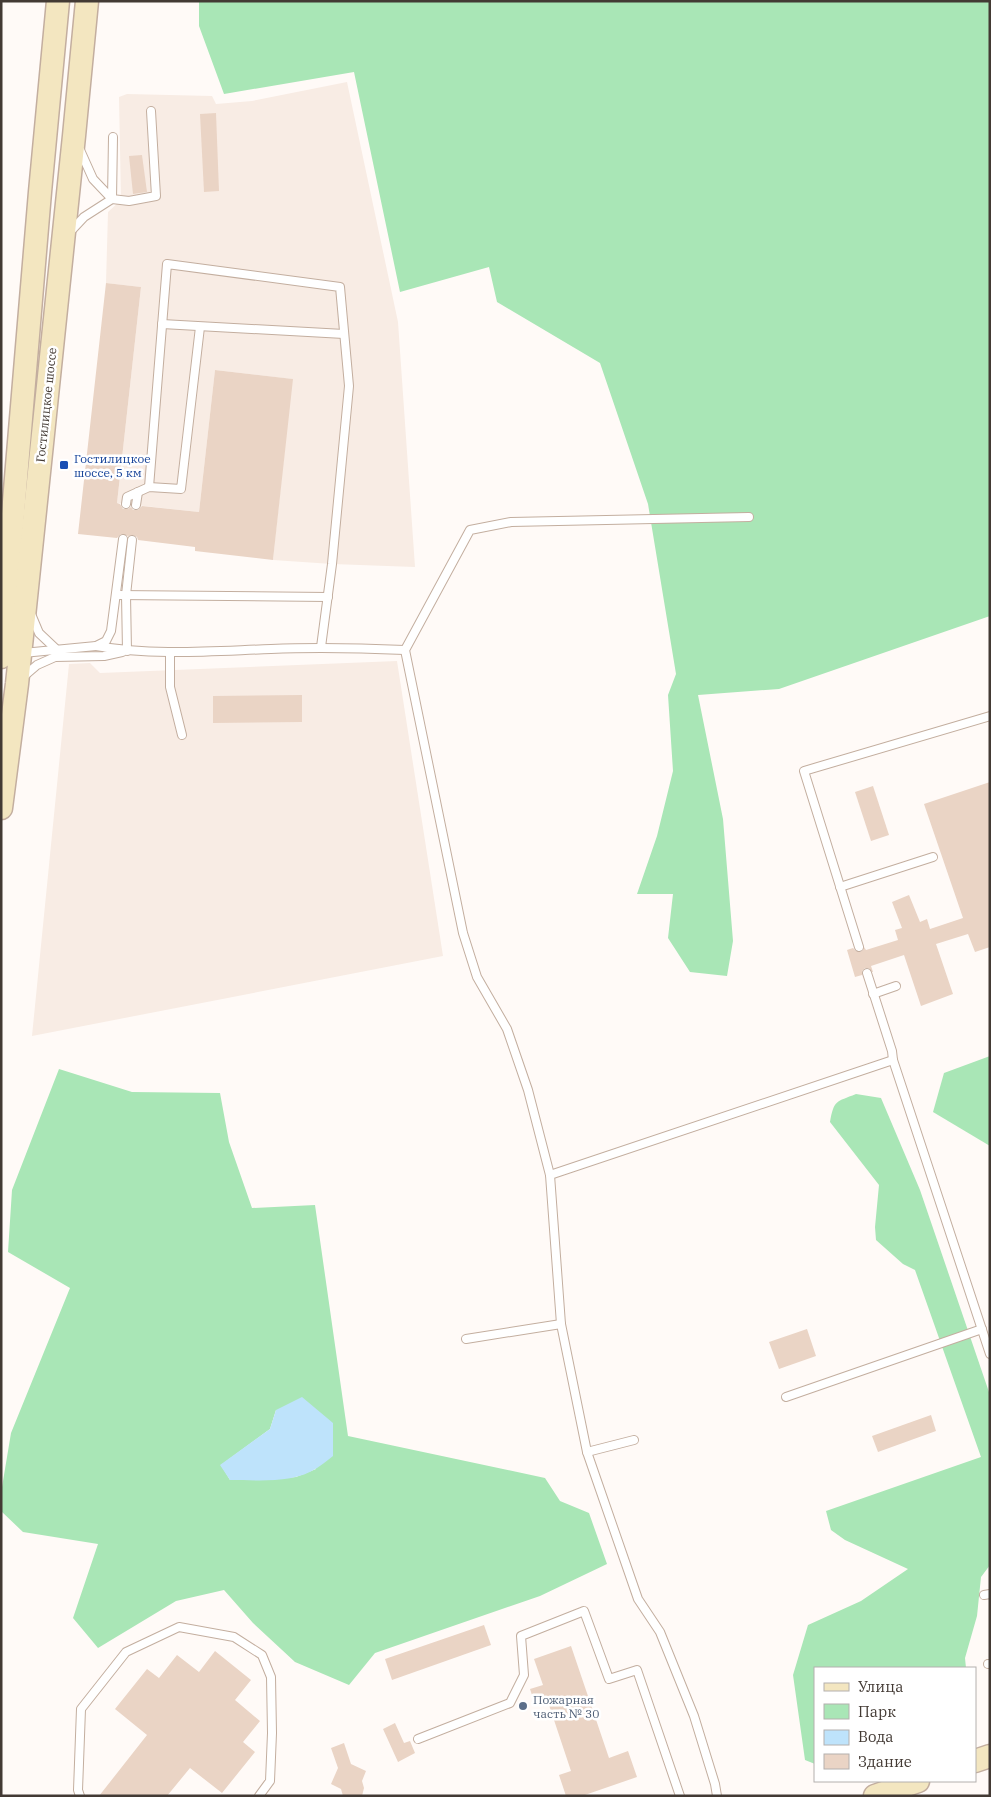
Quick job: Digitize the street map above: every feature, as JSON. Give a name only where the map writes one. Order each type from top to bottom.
[{"type":"main road","name":"Гостилицкое шоссе","points":[[1,808],[17,684],[7,655],[40,192],[58,1]]},
{"type":"main road","name":"Гостилицкое шоссе","points":[[7,655],[27,588],[87,1]]},
{"type":"main road","points":[[976,1761],[990,1756]]},
{"type":"main road","points":[[875,1796],[915,1782]]},
{"type":"lane","points":[[63,239],[84,217],[112,199],[129,201],[156,196],[151,110]]},
{"type":"lane","points":[[74,136],[93,178],[112,199]]},
{"type":"lane","points":[[112,199],[113,137]]},
{"type":"lane","points":[[149,487],[167,264],[340,287],[349,386],[328,596],[321,647]]},
{"type":"lane","points":[[162,324],[344,334]]},
{"type":"lane","points":[[126,504],[127,497],[149,487],[181,489],[200,327]]},
{"type":"lane","points":[[136,505],[138,492]]},
{"type":"lane","points":[[717,1796],[694,1716],[660,1632],[638,1599],[587,1452],[561,1324],[550,1175],[528,1090],[507,1029],[477,977],[463,933],[405,650],[470,530],[511,522],[748,517]]},
{"type":"lane","points":[[96,646],[106,641],[111,631],[123,539]]},
{"type":"lane","points":[[127,651],[126,595],[132,540]]},
{"type":"lane","points":[[27,588],[32,618],[39,633],[56,650]]},
{"type":"lane","points":[[117,595],[328,596]]},
{"type":"lane","points":[[7,655],[96,646],[127,651],[170,652],[321,647],[405,650]]},
{"type":"lane","points":[[17,684],[37,665],[55,657],[104,656],[127,651]]},
{"type":"lane","points":[[170,652],[170,687],[182,735]]},
{"type":"lane","points":[[858,946],[804,771],[990,716]]},
{"type":"lane","points":[[840,888],[933,857]]},
{"type":"lane","points":[[867,973],[892,1051],[893,1060],[990,1354]]},
{"type":"lane","points":[[874,994],[896,986]]},
{"type":"lane","points":[[550,1175],[893,1060]]},
{"type":"lane","points":[[466,1339],[561,1324]]},
{"type":"lane","points":[[786,1397],[982,1329]]},
{"type":"lane","points":[[587,1452],[634,1440]]},
{"type":"lane","points":[[418,1739],[510,1703],[524,1675],[521,1636],[584,1611],[609,1679],[637,1670],[680,1796]]},
{"type":"lane","points":[[80,1796],[78,1790],[81,1709],[126,1652],[179,1627],[234,1637],[262,1655],[271,1677],[272,1732],[270,1781],[259,1796]]},
{"type":"shaded area","points":[[347,82],[398,322],[415,567],[273,560],[292,379],[215,370],[199,512],[117,503],[141,287],[106,283],[108,212],[121,200],[119,97],[127,94],[212,96],[216,104],[252,101]]},
{"type":"shaded area","points":[[397,661],[443,956],[32,1036],[69,664],[90,663],[100,673]]},
{"type":"green space","points":[[199,1],[990,1],[990,616],[779,689],[698,695],[723,819],[733,941],[727,976],[690,972],[668,938],[673,894],[637,894],[657,836],[673,771],[668,695],[676,674],[648,504],[600,363],[497,302],[489,267],[400,292],[354,72],[224,94],[199,26]]},
{"type":"green space","points":[[990,1056],[990,1146],[933,1112],[944,1073]]},
{"type":"green space","points":[[59,1069],[132,1092],[220,1093],[229,1142],[252,1208],[315,1205],[348,1436],[545,1478],[560,1501],[589,1513],[607,1564],[540,1596],[375,1653],[349,1685],[295,1662],[253,1623],[224,1590],[176,1601],[98,1648],[73,1618],[98,1544],[23,1532],[1,1511],[1,1493],[11,1433],[70,1288],[8,1252],[12,1190]],"holes":[[[276,1410],[316,1469],[296,1477],[265,1480],[230,1480],[221,1465],[270,1429]]]},
{"type":"green space","points":[[856,1094],[881,1098],[920,1190],[990,1395],[990,1565],[981,1577],[977,1616],[965,1658],[966,1667],[814,1667],[814,1764],[805,1760],[793,1675],[808,1625],[861,1601],[908,1569],[845,1540],[831,1530],[826,1511],[981,1457],[915,1270],[903,1264],[876,1240],[875,1227],[879,1185],[830,1122],[833,1109],[837,1103]]},
{"type":"water","points":[[302,1397],[333,1423],[333,1456],[317,1468],[297,1477],[275,1480],[230,1480],[220,1465],[270,1429],[276,1410]]},
{"type":"building","points":[[216,113],[219,191],[204,192],[200,114]]},
{"type":"building","points":[[142,155],[147,192],[133,194],[129,156]]},
{"type":"building","points":[[106,283],[141,287],[117,503],[123,509],[131,507],[133,510],[138,510],[142,506],[199,512],[215,370],[293,379],[273,560],[195,551],[195,547],[138,540],[133,535],[121,534],[117,538],[78,534]]},
{"type":"building","points":[[302,695],[302,722],[213,723],[213,696]]},
{"type":"building","points":[[990,782],[990,947],[975,952],[968,934],[936,944],[953,994],[921,1006],[904,955],[871,966],[873,972],[869,968],[865,968],[862,971],[862,975],[855,977],[847,950],[853,948],[860,952],[864,947],[866,950],[898,940],[895,930],[902,928],[892,902],[909,895],[920,922],[927,919],[930,929],[963,918],[924,804]]},
{"type":"building","points":[[873,786],[889,835],[871,841],[855,792]]},
{"type":"building","points":[[807,1329],[816,1356],[779,1369],[769,1342]]},
{"type":"building","points":[[931,1415],[936,1431],[878,1452],[872,1436]]},
{"type":"building","points":[[484,1625],[491,1645],[392,1680],[385,1659]]},
{"type":"building","points":[[571,1646],[609,1758],[628,1751],[637,1777],[582,1796],[566,1796],[559,1775],[571,1771],[546,1696],[534,1701],[530,1689],[543,1685],[534,1659]]},
{"type":"building","points":[[215,1651],[251,1680],[235,1700],[260,1721],[243,1742],[255,1752],[222,1793],[190,1768],[167,1796],[99,1796],[147,1735],[115,1709],[147,1669],[159,1678],[177,1655],[199,1672]]},
{"type":"building","points":[[395,1723],[404,1743],[410,1741],[415,1753],[398,1762],[383,1729]]},
{"type":"building","points":[[344,1743],[351,1764],[366,1771],[362,1781],[364,1788],[362,1796],[343,1796],[341,1789],[331,1784],[338,1768],[331,1748]]},
{"type":"place","name":"Гостилицкое шоссе, 5 км","points":[[64,465]]},
{"type":"place","name":"Пожарная часть № 30","points":[[523,1706]]}]
